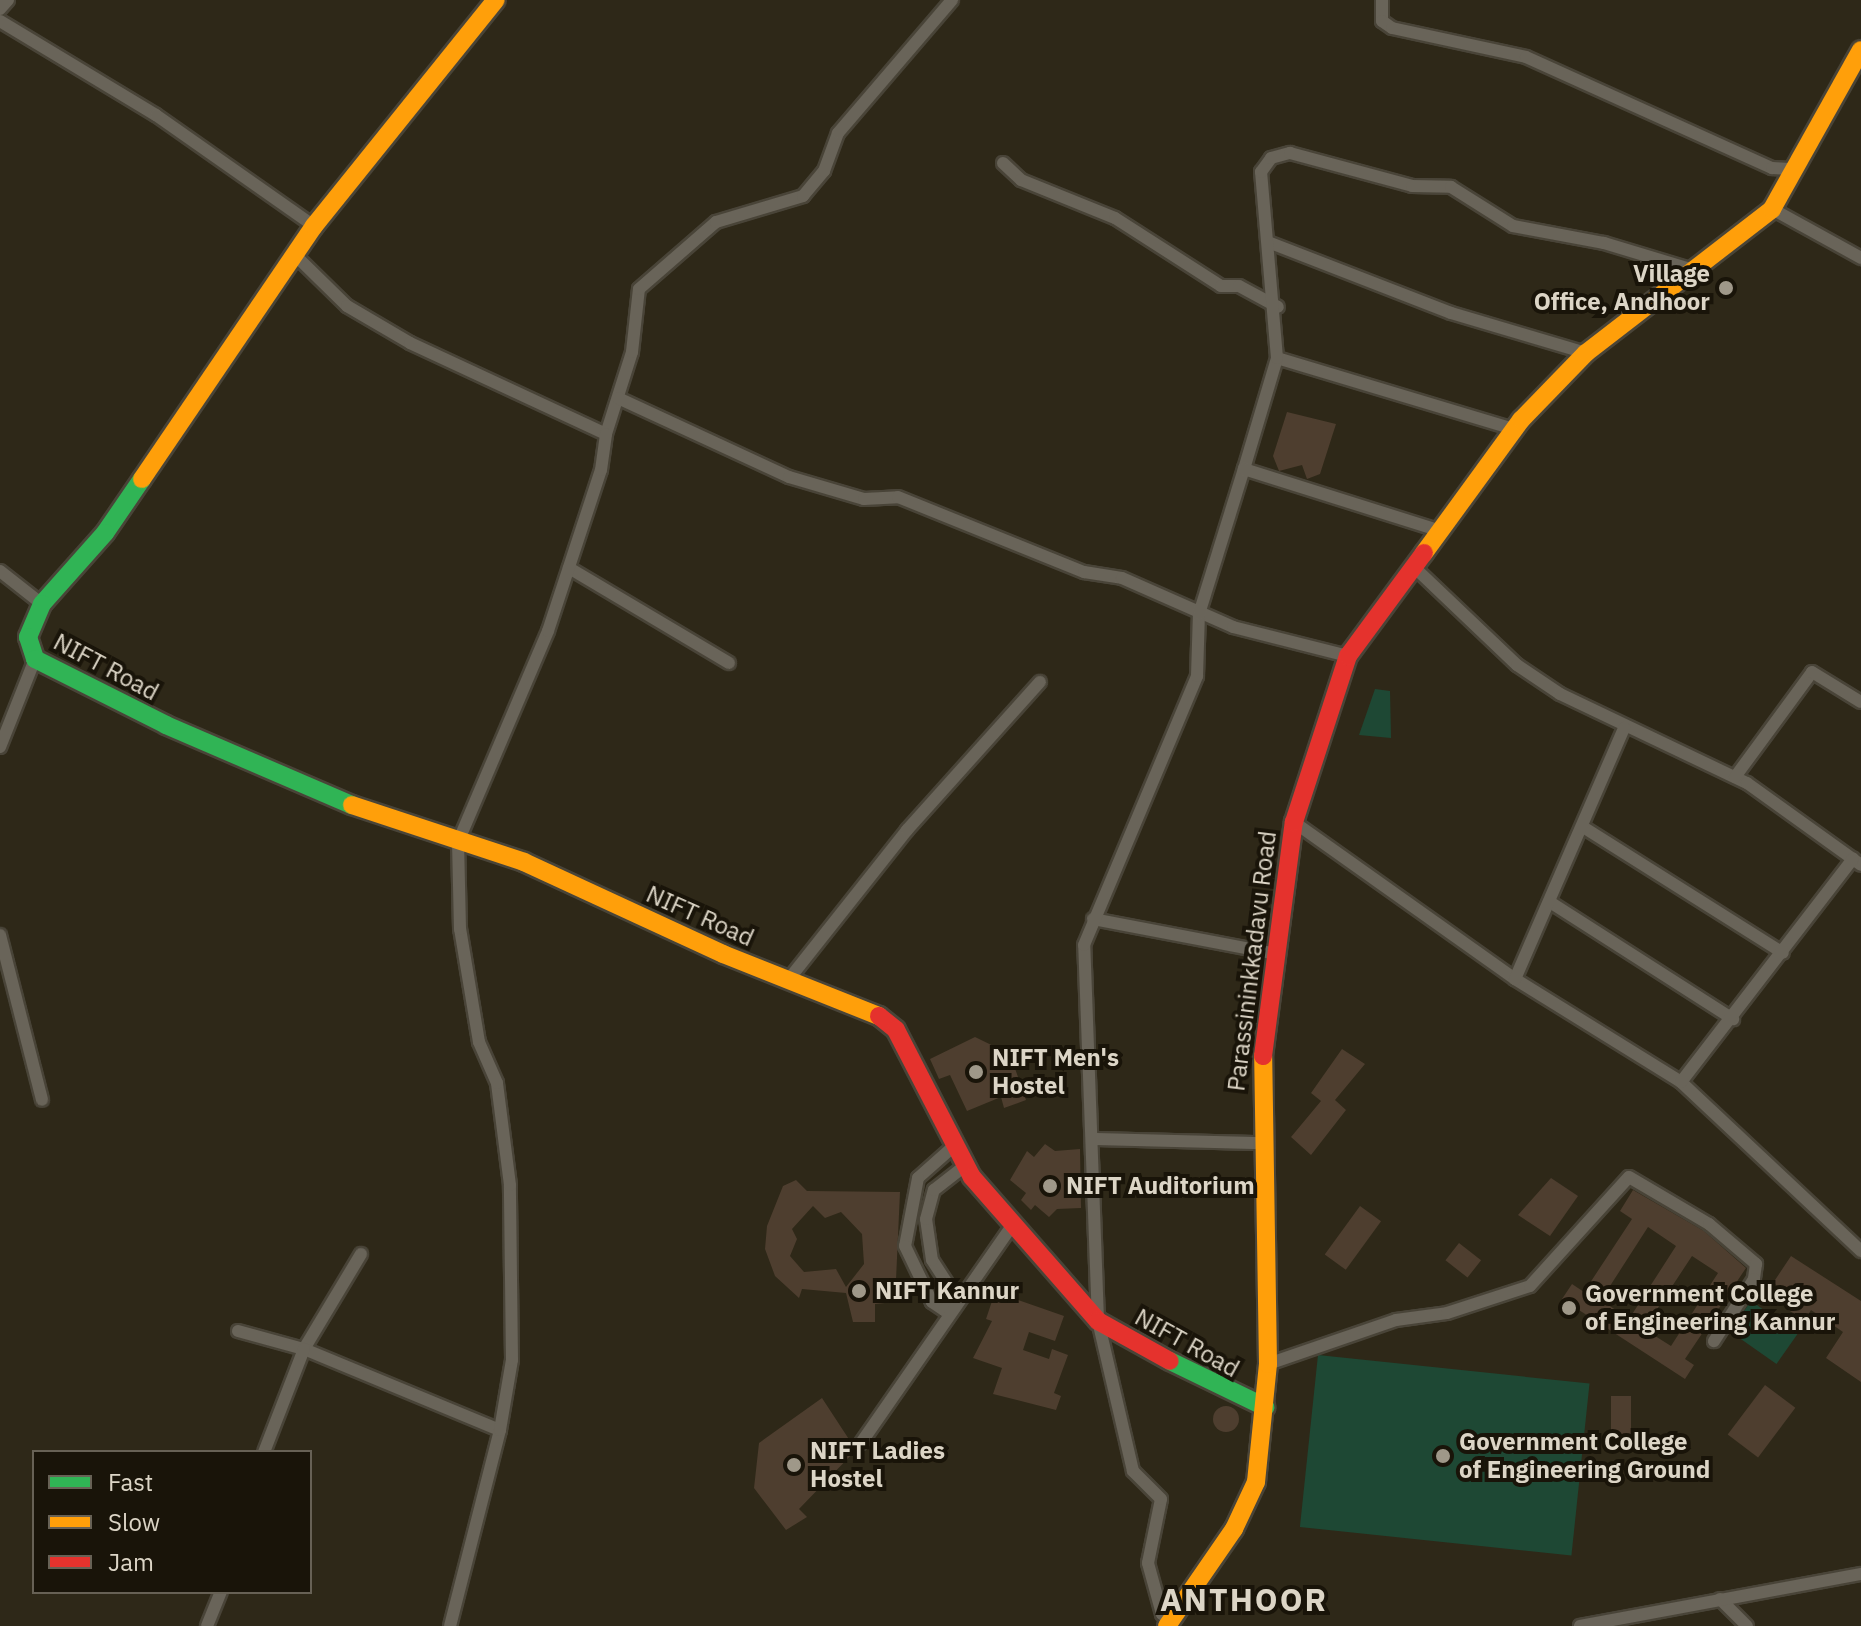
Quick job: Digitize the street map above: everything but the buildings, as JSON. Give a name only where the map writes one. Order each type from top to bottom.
[{"type":"street","points":[[0,9],[8,0]]},
{"type":"street","points":[[0,571],[42,604],[105,533],[272,284],[297,257],[314,226],[496,0]]},
{"type":"street","points":[[450,1626],[500,1430],[512,1360],[510,1185],[497,1083],[479,1042],[460,929],[458,842],[506,741],[569,568],[632,352],[639,289],[716,222],[803,196],[824,171],[838,133],[952,0]]},
{"type":"street","points":[[1382,0],[1382,21],[1392,28],[1526,57],[1772,168],[1794,169]]},
{"type":"street","points":[[0,21],[156,115],[314,226]]},
{"type":"street","name":"Parassininkkadavu Road","points":[[1171,1621],[1234,1529],[1256,1482],[1268,1364],[1258,1143],[1260,1076],[1294,822],[1348,656],[1414,567],[1437,530],[1514,429],[1586,353],[1690,269],[1772,209],[1861,50]]},
{"type":"street","points":[[1171,1621],[1162,1614],[1148,1563],[1161,1499],[1133,1471],[1098,1321],[1084,945],[1197,676],[1199,614],[1277,358],[1278,307],[1261,172],[1271,158],[1290,153],[1412,186],[1451,187],[1513,226],[1604,243],[1690,269]]},
{"type":"street","points":[[1003,163],[1021,180],[1115,218],[1221,286],[1239,286],[1278,307]]},
{"type":"street","points":[[1772,209],[1861,258]]},
{"type":"street","points":[[1268,242],[1451,313],[1586,353]]},
{"type":"street","points":[[297,257],[347,306],[410,343],[606,434]]},
{"type":"street","points":[[1277,358],[1514,429]]},
{"type":"street","points":[[618,398],[789,477],[864,499],[898,497],[964,519],[1199,614],[1348,656]]},
{"type":"street","points":[[1244,469],[1437,530]]},
{"type":"street","points":[[1414,567],[1517,665],[1624,728],[1735,777],[1857,862],[1681,1082]]},
{"type":"street","points":[[569,568],[729,663]]},
{"type":"street","name":"NIFT Road","points":[[42,604],[28,637],[35,659],[166,725],[458,842],[524,862],[789,979],[876,1013],[896,1030],[965,1166],[1098,1321],[1265,1407]]},
{"type":"street","points":[[0,747],[35,659]]},
{"type":"street","points":[[1735,777],[1812,672],[1861,702]]},
{"type":"street","points":[[789,979],[907,830],[1040,682]]},
{"type":"street","points":[[1515,979],[1553,904],[1624,728]]},
{"type":"street","points":[[1294,822],[1515,979],[1681,1082],[1861,1251]]},
{"type":"street","points":[[1583,827],[1783,953]]},
{"type":"street","points":[[1553,904],[1733,1019]]},
{"type":"street","points":[[1093,919],[1277,954]]},
{"type":"street","points":[[0,935],[42,1100]]},
{"type":"street","points":[[1092,1139],[1258,1143]]},
{"type":"street","points":[[954,1146],[918,1178],[905,1246],[932,1302],[944,1310],[956,1297],[932,1260],[926,1219],[934,1190],[965,1166]]},
{"type":"street","points":[[1268,1364],[1396,1320],[1447,1313],[1530,1286],[1629,1177],[1709,1224],[1756,1264],[1754,1279],[1714,1341]]},
{"type":"street","points":[[861,1443],[1014,1223]]},
{"type":"street","points":[[265,1450],[304,1349],[361,1254]]},
{"type":"street","points":[[238,1331],[304,1349],[500,1430]]},
{"type":"street","points":[[1580,1626],[1861,1574]]},
{"type":"street","points":[[207,1626],[220,1594]]},
{"type":"street","points":[[1720,1599],[1747,1626]]},
{"type":"green space","points":[[1375,689],[1390,691],[1391,738],[1359,735]]},
{"type":"green space","points":[[1751,1301],[1798,1334],[1776,1364],[1730,1331]]},
{"type":"green space","name":"Government College of Engineering Ground","points":[[1318,1355],[1590,1384],[1571,1556],[1300,1527]]},
{"type":"traffic: fast","points":[[142,479],[105,533],[42,604],[28,637],[35,659],[166,725],[352,805]]},
{"type":"traffic: fast","points":[[1170,1361],[1265,1407]]},
{"type":"traffic: slow","points":[[142,479],[314,226],[496,0]]},
{"type":"traffic: slow","points":[[1424,553],[1521,420],[1586,353],[1772,209],[1861,50]]},
{"type":"traffic: slow","points":[[352,805],[524,862],[723,954],[879,1016]]},
{"type":"traffic: slow","points":[[1167,1626],[1234,1529],[1256,1482],[1268,1364],[1263,1056]]},
{"type":"traffic: jam","points":[[1263,1056],[1294,822],[1348,656],[1424,553]]},
{"type":"traffic: jam","points":[[879,1016],[896,1030],[972,1177],[1098,1321],[1170,1361]]},
{"type":"place","name":"Village Office, Andhoor","points":[[1726,288]]},
{"type":"place","name":"NIFT Men's Hostel","points":[[976,1072]]},
{"type":"place","name":"NIFT Auditorium","points":[[1050,1186]]},
{"type":"place","name":"NIFT Kannur","points":[[859,1291]]},
{"type":"place","name":"Government College of Engineering Kannur","points":[[1569,1308]]},
{"type":"place","name":"Government College of Engineering Ground","points":[[1443,1456]]},
{"type":"place","name":"NIFT Ladies Hostel","points":[[794,1465]]},
{"type":"district","name":"ANTHOOR","points":[[1244,1599]]}]
